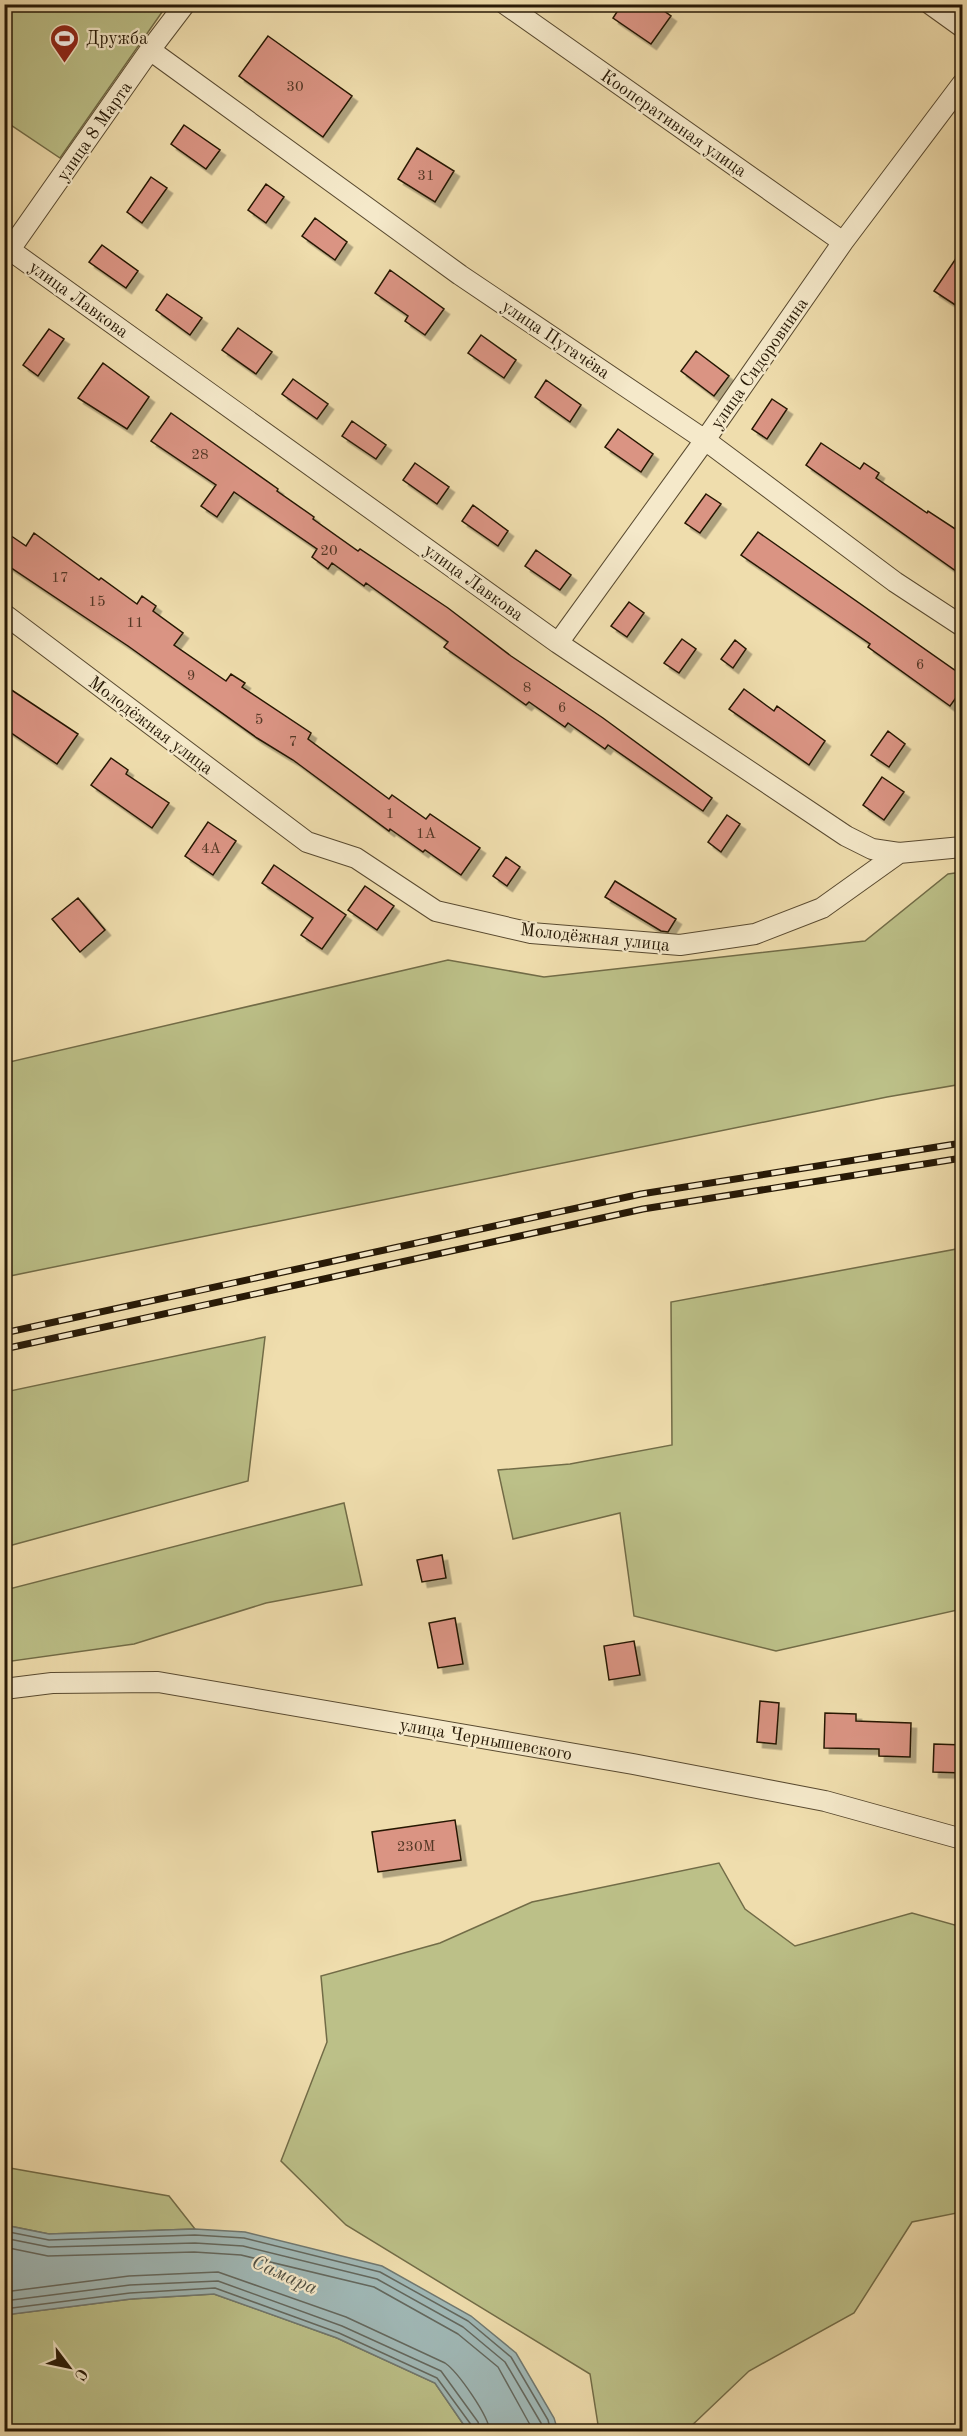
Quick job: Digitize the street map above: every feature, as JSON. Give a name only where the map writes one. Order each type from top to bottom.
[{"type":"street","name":"улица 8 Марта","points":[[7,254],[150,50],[185,4]]},
{"type":"street","name":"Кооперативная улица","points":[[505,4],[843,242]]},
{"type":"street","points":[[930,4],[963,27]]},
{"type":"street","name":"улица Пугачёва","points":[[150,50],[460,275],[705,440],[895,582],[963,626]]},
{"type":"street","name":"улица Сидоровнина","points":[[558,643],[705,440],[843,242],[963,84]]},
{"type":"street","name":"улица Лавкова","points":[[7,254],[558,643],[846,836],[872,849],[899,853],[963,847]]},
{"type":"street","name":"Молодёжная улица","points":[[4,614],[307,842],[356,858],[436,911],[531,933],[680,945],[755,934],[822,908],[899,853]]},
{"type":"street","name":"улица Чернышевского","points":[[4,1689],[52,1683],[158,1682],[621,1762],[825,1801],[963,1839]]},
{"type":"green space","name":"Дружба","points":[[4,5],[167,5],[60,158],[5,121]]},
{"type":"green space","points":[[962,872],[962,1084],[887,1097],[5,1277],[5,1063],[448,960],[544,977],[865,941],[948,874]]},
{"type":"green space","points":[[962,1248],[962,1609],[776,1651],[634,1616],[620,1513],[513,1539],[498,1470],[570,1464],[672,1445],[671,1302]]},
{"type":"green space","points":[[265,1337],[248,1481],[5,1547],[5,1392]]},
{"type":"green space","points":[[344,1503],[362,1585],[266,1603],[134,1644],[5,1662],[5,1590]]},
{"type":"green space","points":[[719,1863],[745,1909],[795,1946],[912,1913],[962,1927],[962,2212],[912,2222],[854,2313],[749,2371],[686,2431],[599,2431],[590,2374],[346,2225],[281,2161],[327,2042],[321,1976],[440,1943],[532,1902]]},
{"type":"green space","points":[[4,2167],[169,2196],[195,2229],[49,2234],[5,2225]]},
{"type":"green space","points":[[214,2294],[337,2338],[435,2383],[468,2431],[5,2431],[4,2315],[131,2299]]},
{"type":"water","name":"Самара","points":[[4,2225],[49,2234],[195,2229],[245,2232],[382,2266],[471,2316],[516,2353],[554,2418],[558,2431],[468,2431],[435,2383],[337,2338],[214,2294],[131,2299],[5,2315]]},
{"type":"building","points":[[622,4],[654,4],[671,16],[651,44],[613,18]]},
{"type":"building","points":[[268,36],[352,96],[323,137],[239,76]]},
{"type":"building","points":[[184,125],[220,150],[206,169],[171,144]]},
{"type":"building","points":[[417,148],[454,171],[435,202],[398,179]]},
{"type":"building","points":[[151,177],[167,188],[142,223],[127,212]]},
{"type":"building","points":[[266,184],[284,197],[266,223],[248,210]]},
{"type":"building","points":[[315,218],[347,242],[335,260],[302,236]]},
{"type":"building","points":[[102,245],[138,271],[126,288],[89,262]]},
{"type":"building","points":[[963,248],[963,310],[934,291]]},
{"type":"building","points":[[390,270],[444,309],[425,335],[405,321],[408,316],[375,293]]},
{"type":"building","points":[[167,294],[202,318],[190,335],[156,310]]},
{"type":"building","points":[[238,328],[272,352],[256,374],[222,350]]},
{"type":"building","points":[[49,329],[64,339],[38,376],[23,365]]},
{"type":"building","points":[[481,335],[516,360],[504,378],[468,353]]},
{"type":"building","points":[[696,351],[729,376],[714,396],[681,371]]},
{"type":"building","points":[[103,363],[149,397],[127,429],[78,398]]},
{"type":"building","points":[[293,379],[328,404],[317,419],[282,394]]},
{"type":"building","points":[[546,380],[581,405],[570,422],[535,397]]},
{"type":"building","points":[[772,399],[787,409],[767,439],[752,429]]},
{"type":"building","points":[[171,413],[278,489],[277,491],[314,517],[313,519],[358,551],[360,549],[448,608],[511,656],[603,718],[712,798],[703,811],[608,745],[605,749],[568,723],[565,727],[529,702],[526,705],[444,647],[448,642],[366,583],[364,586],[332,563],[328,569],[312,557],[317,549],[234,492],[217,517],[201,506],[216,485],[151,441]]},
{"type":"building","points":[[352,421],[386,445],[376,459],[342,436]]},
{"type":"building","points":[[618,429],[653,454],[641,472],[605,447]]},
{"type":"building","points":[[821,443],[860,469],[864,463],[879,473],[876,478],[927,513],[928,511],[963,534],[963,576],[806,465]]},
{"type":"building","points":[[415,463],[449,487],[437,504],[403,480]]},
{"type":"building","points":[[706,494],[721,504],[700,533],[685,523]]},
{"type":"building","points":[[473,505],[508,531],[498,546],[462,521]]},
{"type":"building","points":[[4,531],[26,546],[34,533],[99,580],[101,578],[137,604],[142,596],[156,606],[153,611],[183,633],[174,645],[226,681],[231,674],[245,683],[242,687],[311,733],[308,739],[389,799],[392,795],[426,819],[430,814],[480,848],[461,875],[425,850],[423,852],[390,829],[389,831],[293,760],[257,738],[128,646],[4,563]]},
{"type":"building","points":[[758,532],[963,676],[963,688],[950,706],[868,647],[870,644],[741,555]]},
{"type":"building","points":[[536,550],[571,575],[560,590],[525,566]]},
{"type":"building","points":[[629,602],[644,613],[627,637],[611,626]]},
{"type":"building","points":[[682,639],[696,649],[679,673],[664,663]]},
{"type":"building","points":[[735,640],[746,649],[733,668],[721,659]]},
{"type":"building","points":[[4,685],[78,734],[57,764],[4,728]]},
{"type":"building","points":[[744,689],[774,711],[777,706],[825,741],[809,765],[729,709]]},
{"type":"building","points":[[888,731],[905,744],[889,767],[871,755]]},
{"type":"building","points":[[111,758],[128,770],[126,774],[169,803],[152,828],[91,785]]},
{"type":"building","points":[[882,777],[904,792],[884,820],[863,805]]},
{"type":"building","points":[[727,815],[740,824],[721,852],[708,842]]},
{"type":"building","points":[[208,822],[236,841],[213,875],[185,856]]},
{"type":"building","points":[[506,857],[520,867],[507,886],[493,876]]},
{"type":"building","points":[[274,865],[346,915],[322,949],[301,935],[313,918],[262,883]]},
{"type":"building","points":[[615,881],[676,919],[668,932],[661,931],[605,897]]},
{"type":"building","points":[[365,886],[394,906],[377,930],[348,910]]},
{"type":"building","points":[[78,898],[105,930],[80,952],[52,919]]},
{"type":"building","points":[[442,1555],[446,1578],[422,1582],[417,1560]]},
{"type":"building","points":[[455,1618],[463,1664],[438,1668],[429,1623]]},
{"type":"building","points":[[634,1641],[640,1675],[609,1680],[604,1646]]},
{"type":"building","points":[[760,1701],[779,1703],[776,1744],[757,1742]]},
{"type":"building","points":[[825,1713],[856,1714],[856,1721],[911,1723],[910,1757],[879,1756],[879,1749],[824,1748]]},
{"type":"building","points":[[934,1744],[963,1745],[963,1773],[933,1772]]},
{"type":"building","points":[[455,1820],[461,1860],[378,1872],[372,1832]]},
{"type":"railway","points":[[4,1333],[641,1194],[962,1143]]},
{"type":"railway","points":[[4,1349],[643,1209],[962,1158]]},
{"type":"place","name":"Дружба","points":[[65,64]]}]
